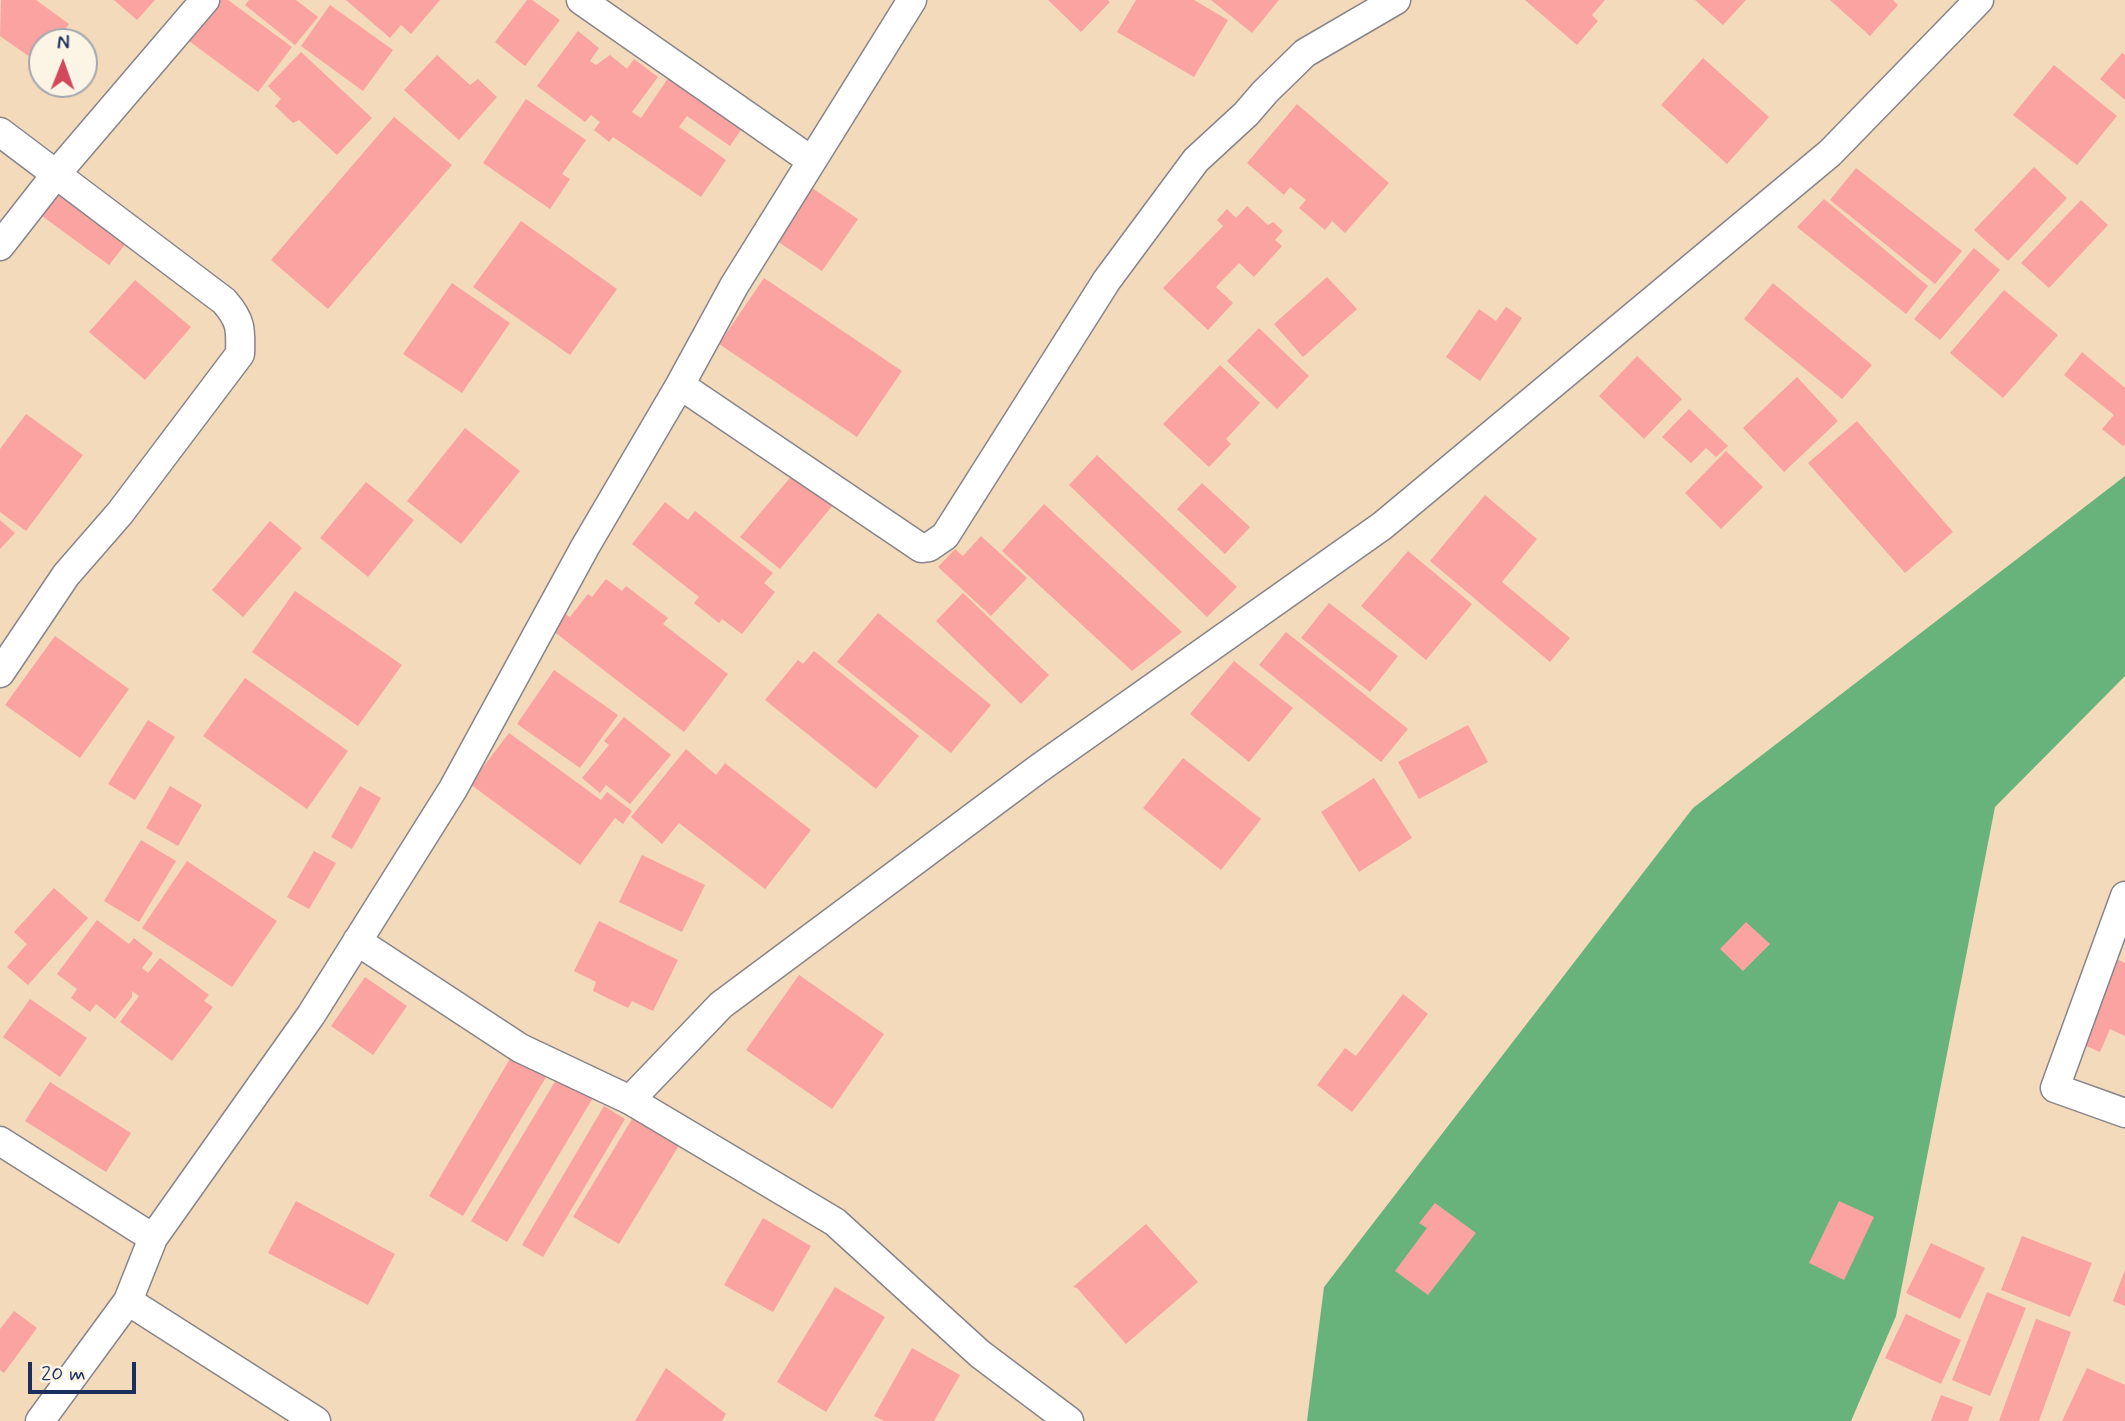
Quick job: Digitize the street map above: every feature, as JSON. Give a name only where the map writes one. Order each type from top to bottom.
[{"type":"street","points":[[0,246],[57,173],[205,0]]},
{"type":"street","points":[[581,0],[812,161]]},
{"type":"street","points":[[40,1421],[128,1301],[153,1238],[311,1015],[453,789],[585,547],[680,385],[734,286],[912,0]]},
{"type":"street","points":[[680,385],[921,548],[929,547],[946,536],[1107,281],[1196,160],[1246,114],[1305,53],[1396,0]]},
{"type":"street","points":[[630,1100],[721,1005],[1038,769],[1382,526],[1830,153],[1979,0]]},
{"type":"street","points":[[0,132],[224,301],[236,315],[241,330],[240,354],[121,513],[66,575],[0,673]]},
{"type":"street","points":[[2125,896],[2055,1088],[2125,1113]]},
{"type":"street","points":[[357,941],[520,1048],[630,1100],[835,1222],[980,1354],[1069,1421]]},
{"type":"street","points":[[0,1142],[153,1238]]},
{"type":"street","points":[[128,1301],[316,1421]]},
{"type":"green space","points":[[2125,476],[2125,676],[1995,807],[1896,1316],[1851,1421],[1307,1421],[1324,1287],[1693,808]]},
{"type":"building","points":[[1,0],[36,0],[69,24],[66,28],[28,28],[28,56],[0,36]]},
{"type":"building","points":[[114,0],[155,0],[137,20]]},
{"type":"building","points":[[220,0],[228,0],[292,47],[258,92],[189,41]]},
{"type":"building","points":[[249,0],[296,0],[318,17],[295,45],[245,5]]},
{"type":"building","points":[[346,0],[440,0],[411,34],[401,25],[390,38]]},
{"type":"building","points":[[527,0],[532,0],[560,20],[525,66],[495,42]]},
{"type":"building","points":[[1048,0],[1108,0],[1110,2],[1081,32]]},
{"type":"building","points":[[1136,0],[1194,0],[1228,20],[1194,77],[1117,32]]},
{"type":"building","points":[[1211,0],[1279,0],[1252,33]]},
{"type":"building","points":[[1525,0],[1605,0],[1592,15],[1598,21],[1577,45]]},
{"type":"building","points":[[1695,0],[1746,0],[1723,25]]},
{"type":"building","points":[[1830,0],[1893,0],[1898,5],[1870,36]]},
{"type":"building","points":[[330,5],[393,50],[363,91],[301,46]]},
{"type":"building","points":[[578,31],[599,48],[590,61],[596,65],[610,55],[627,69],[634,59],[658,77],[632,112],[641,118],[675,68],[749,118],[730,146],[687,116],[679,127],[726,160],[701,197],[613,137],[609,142],[594,130],[600,122],[591,115],[585,122],[537,86]]},
{"type":"building","points":[[301,52],[372,118],[337,155],[299,120],[293,123],[275,106],[281,99],[268,86]]},
{"type":"building","points":[[2122,53],[2125,55],[2125,100],[2100,79]]},
{"type":"building","points":[[437,55],[470,85],[478,79],[497,97],[459,140],[404,90]]},
{"type":"building","points":[[1703,58],[1769,117],[1727,164],[1661,105]]},
{"type":"building","points":[[2054,65],[2117,116],[2077,165],[2013,115]]},
{"type":"building","points":[[526,99],[586,140],[562,174],[570,179],[550,209],[483,163]]},
{"type":"building","points":[[1297,104],[1389,183],[1345,233],[1332,221],[1325,230],[1299,208],[1306,200],[1290,187],[1284,195],[1247,163]]},
{"type":"building","points":[[394,117],[452,165],[328,309],[271,260]]},
{"type":"building","points":[[2034,167],[2067,198],[2008,261],[1974,230]]},
{"type":"building","points":[[1856,168],[1962,251],[1935,284],[1830,200]]},
{"type":"building","points":[[809,186],[858,219],[822,271],[774,239]]},
{"type":"building","points":[[64,188],[131,237],[109,265],[42,216]]},
{"type":"building","points":[[1824,199],[1928,286],[1906,314],[1797,227]]},
{"type":"building","points":[[2081,200],[2108,225],[2049,288],[2021,263]]},
{"type":"building","points":[[1247,206],[1268,225],[1273,222],[1283,231],[1275,240],[1282,246],[1254,277],[1239,263],[1216,287],[1233,303],[1208,330],[1163,288],[1223,226],[1217,220],[1227,209],[1236,218]]},
{"type":"building","points":[[521,221],[617,289],[570,355],[473,287]]},
{"type":"building","points":[[1974,248],[2000,270],[1940,340],[1914,319]]},
{"type":"building","points":[[1327,277],[1357,309],[1303,357],[1274,324]]},
{"type":"building","points":[[764,278],[902,371],[857,437],[719,344]]},
{"type":"building","points":[[135,280],[191,327],[145,380],[89,332]]},
{"type":"building","points":[[452,283],[510,323],[462,393],[403,354]]},
{"type":"building","points":[[1773,283],[1872,365],[1842,399],[1744,319]]},
{"type":"building","points":[[2004,290],[2058,335],[2003,398],[1950,353]]},
{"type":"building","points":[[1506,307],[1522,318],[1480,381],[1446,357],[1479,309],[1496,321]]},
{"type":"building","points":[[1259,328],[1309,376],[1277,409],[1227,361]]},
{"type":"building","points":[[2082,352],[2125,388],[2123,446],[2102,429],[2114,415],[2064,375]]},
{"type":"building","points":[[1637,356],[1682,399],[1644,439],[1599,396]]},
{"type":"building","points":[[1220,365],[1260,403],[1226,439],[1231,444],[1209,467],[1163,424]]},
{"type":"building","points":[[1797,377],[1838,421],[1784,472],[1743,428]]},
{"type":"building","points":[[1689,409],[1728,446],[1716,457],[1706,448],[1691,463],[1662,437]]},
{"type":"building","points":[[26,414],[83,455],[26,531],[0,512],[0,449]]},
{"type":"building","points":[[1857,421],[1953,532],[1905,573],[1808,463]]},
{"type":"building","points":[[465,428],[520,471],[461,544],[407,501]]},
{"type":"building","points":[[1726,451],[1763,487],[1721,529],[1685,493]]},
{"type":"building","points":[[1097,455],[1237,587],[1207,617],[1069,485]]},
{"type":"building","points":[[794,473],[833,505],[780,569],[740,537]]},
{"type":"building","points":[[366,482],[414,520],[368,577],[320,538]]},
{"type":"building","points":[[1202,483],[1250,527],[1225,554],[1177,509]]},
{"type":"building","points":[[1485,495],[1537,539],[1502,582],[1570,638],[1550,662],[1430,561]]},
{"type":"building","points":[[665,502],[688,520],[695,511],[773,573],[764,583],[775,592],[742,634],[722,619],[719,623],[694,603],[699,597],[632,544]]},
{"type":"building","points":[[1044,504],[1182,632],[1132,671],[1002,551]]},
{"type":"building","points":[[0,520],[15,533],[0,549]]},
{"type":"building","points":[[270,521],[302,548],[243,617],[212,590]]},
{"type":"building","points":[[981,536],[1027,578],[991,616],[938,567],[955,549],[963,556]]},
{"type":"building","points":[[1408,551],[1472,604],[1426,660],[1361,606]]},
{"type":"building","points":[[606,579],[622,591],[626,586],[668,618],[663,624],[728,674],[684,732],[544,624],[557,608],[570,617],[588,594],[592,597]]},
{"type":"building","points":[[295,591],[402,665],[358,726],[252,652]]},
{"type":"building","points":[[963,593],[1049,675],[1021,704],[936,621]]},
{"type":"building","points":[[1329,603],[1398,656],[1370,692],[1301,638]]},
{"type":"building","points":[[878,613],[991,705],[951,753],[837,662]]},
{"type":"building","points":[[1286,632],[1408,729],[1381,762],[1259,665]]},
{"type":"building","points":[[55,636],[129,689],[80,758],[5,705]]},
{"type":"building","points":[[814,651],[919,736],[876,789],[765,700],[798,660],[803,664]]},
{"type":"building","points":[[1234,661],[1293,708],[1249,762],[1190,714]]},
{"type":"building","points":[[554,670],[618,715],[580,768],[517,724]]},
{"type":"building","points":[[245,678],[348,751],[307,809],[203,736]]},
{"type":"building","points":[[624,717],[671,755],[630,804],[606,785],[600,793],[582,778],[609,745],[604,741]]},
{"type":"building","points":[[148,720],[175,737],[135,800],[108,784]]},
{"type":"building","points":[[1468,725],[1488,762],[1419,799],[1398,762]]},
{"type":"building","points":[[509,733],[601,800],[607,792],[632,811],[623,824],[615,818],[580,865],[470,784]]},
{"type":"building","points":[[686,749],[716,775],[725,763],[811,830],[765,889],[679,823],[662,844],[631,817]]},
{"type":"building","points":[[1183,758],[1261,819],[1221,870],[1143,808]]},
{"type":"building","points":[[1374,778],[1412,838],[1359,872],[1321,812]]},
{"type":"building","points":[[170,786],[202,805],[178,846],[146,828]]},
{"type":"building","points":[[360,786],[381,798],[352,849],[331,837]]},
{"type":"building","points":[[141,840],[176,861],[139,922],[104,901]]},
{"type":"building","points":[[314,851],[336,863],[309,909],[287,897]]},
{"type":"building","points":[[642,855],[705,885],[682,932],[619,902]]},
{"type":"building","points":[[187,861],[277,921],[232,987],[142,928]]},
{"type":"building","points":[[54,888],[88,918],[28,985],[7,967],[27,944],[14,932]]},
{"type":"building","points":[[97,920],[129,944],[134,938],[153,953],[142,968],[148,973],[160,958],[209,995],[204,1001],[213,1007],[172,1061],[120,1022],[139,996],[132,991],[132,997],[115,1019],[96,1004],[90,1012],[71,998],[77,989],[57,974]]},
{"type":"building","points":[[599,921],[678,960],[653,1011],[632,1001],[628,1008],[593,991],[596,982],[574,971]]},
{"type":"building","points":[[1746,922],[1770,944],[1743,971],[1720,949]]},
{"type":"building","points":[[2112,957],[2125,963],[2125,1036],[2110,1029],[2100,1052],[2077,1042]]},
{"type":"building","points":[[799,975],[884,1034],[832,1109],[746,1050]]},
{"type":"building","points":[[365,977],[407,1006],[373,1055],[331,1026]]},
{"type":"building","points":[[1403,994],[1428,1014],[1352,1112],[1317,1085],[1345,1048],[1356,1056]]},
{"type":"building","points":[[30,999],[87,1038],[60,1077],[3,1037]]},
{"type":"building","points":[[514,1052],[549,1072],[463,1216],[429,1196]]},
{"type":"building","points":[[559,1075],[594,1096],[507,1242],[471,1221]]},
{"type":"building","points":[[50,1082],[131,1133],[106,1172],[25,1121]]},
{"type":"building","points":[[604,1106],[625,1119],[543,1257],[522,1245]]},
{"type":"building","points":[[635,1114],[681,1142],[619,1244],[573,1217]]},
{"type":"building","points":[[296,1201],[395,1254],[368,1305],[268,1253]]},
{"type":"building","points":[[1839,1201],[1874,1217],[1844,1280],[1809,1263]]},
{"type":"building","points":[[1435,1203],[1476,1233],[1428,1295],[1395,1271],[1427,1228],[1419,1223]]},
{"type":"building","points":[[763,1218],[811,1246],[773,1312],[724,1285]]},
{"type":"building","points":[[1146,1224],[1198,1282],[1126,1344],[1077,1288],[1073,1287]]},
{"type":"building","points":[[2022,1236],[2092,1263],[2070,1317],[2001,1290]]},
{"type":"building","points":[[1931,1243],[1985,1268],[1960,1319],[1906,1293]]},
{"type":"building","points":[[2125,1270],[2125,1306],[2113,1301]]},
{"type":"building","points":[[835,1287],[885,1317],[826,1412],[777,1382]]},
{"type":"building","points":[[1987,1292],[2026,1308],[1990,1396],[1952,1380]]},
{"type":"building","points":[[14,1311],[37,1328],[4,1373],[0,1370],[0,1329]]},
{"type":"building","points":[[1906,1314],[1961,1340],[1941,1384],[1885,1358]]},
{"type":"building","points":[[2036,1319],[2071,1332],[2039,1421],[1999,1421]]},
{"type":"building","points":[[912,1348],[960,1375],[934,1421],[884,1421],[874,1416]]},
{"type":"building","points":[[666,1368],[726,1414],[722,1421],[635,1421]]},
{"type":"building","points":[[2087,1368],[2125,1385],[2125,1421],[2062,1421]]},
{"type":"building","points":[[1941,1395],[1973,1407],[1968,1421],[1931,1421]]}]
